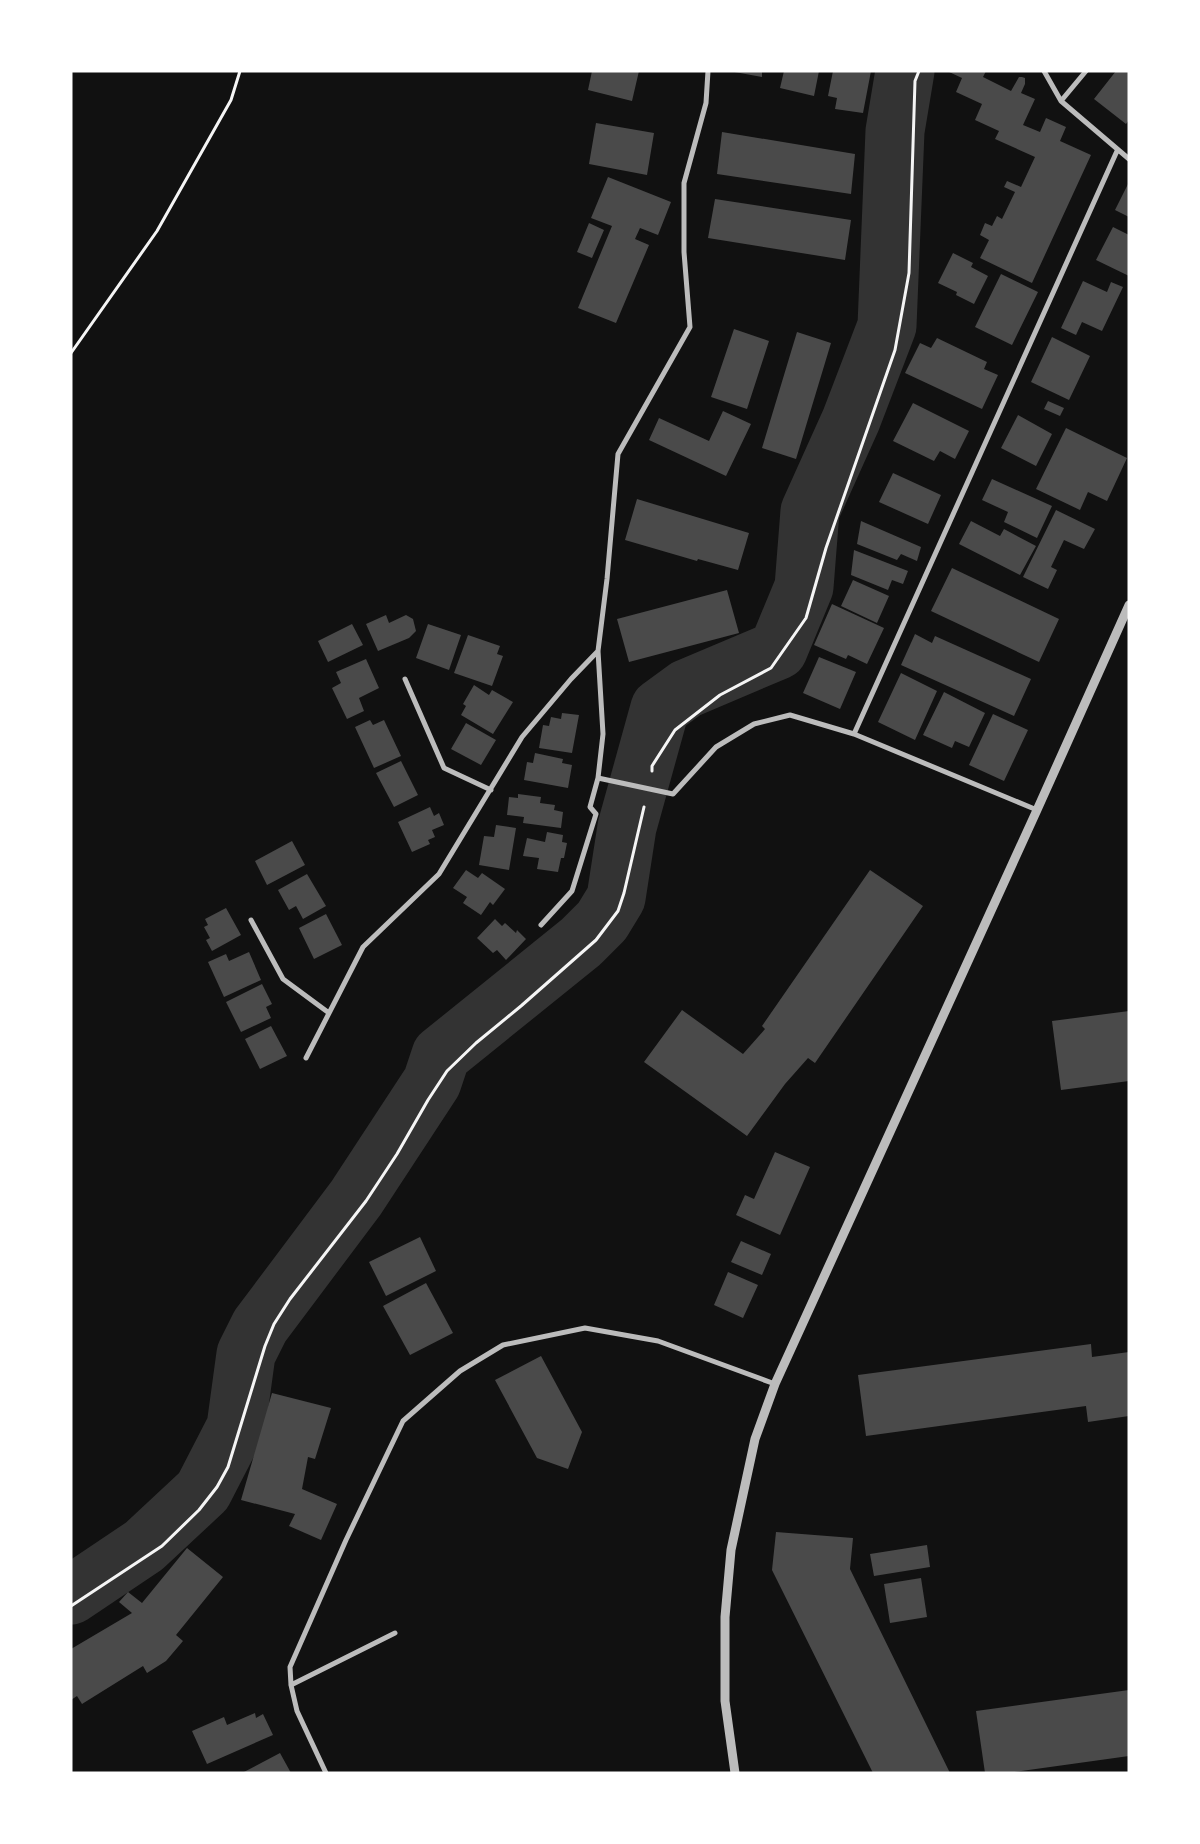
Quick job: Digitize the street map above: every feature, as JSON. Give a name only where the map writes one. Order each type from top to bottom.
[{"type":"street","points":[[541,924],[572,891],[596,814],[590,807],[598,778],[603,734],[598,651],[608,570],[618,454],[690,327],[684,252],[684,183],[706,103],[708,71]]},
{"type":"street","points":[[1044,71],[1061,102],[1117,151],[1129,159]]},
{"type":"street","points":[[1061,102],[1086,71]]},
{"type":"street","points":[[854,734],[1117,151]]},
{"type":"street","points":[[735,1773],[725,1701],[725,1617],[730,1550],[754,1439],[775,1384],[1129,605]]},
{"type":"street","points":[[306,1058],[363,947],[439,874],[522,738],[571,679],[598,651]]},
{"type":"street","points":[[405,680],[444,768],[491,790]]},
{"type":"street","points":[[598,778],[673,794],[716,747],[754,724],[790,715],[854,734],[1037,810]]},
{"type":"street","points":[[251,920],[283,979],[329,1013]]},
{"type":"street","points":[[326,1773],[297,1711],[291,1685],[290,1667],[346,1540],[403,1421],[460,1371],[503,1345],[585,1328],[658,1342],[775,1384]]},
{"type":"street","points":[[291,1685],[395,1633]]},
{"type":"path","points":[[71,353],[157,231],[231,100],[240,71]]},
{"type":"path","points":[[71,1606],[162,1546],[199,1510],[217,1487],[228,1467],[265,1346],[274,1324],[290,1299],[366,1201],[447,1071],[476,1043],[522,1006],[596,940],[618,911],[624,893],[652,766],[675,730],[720,695],[770,668],[806,618],[826,548],[895,350],[909,273],[915,81],[919,71]]},
{"type":"building","points":[[592,71],[639,71],[632,101],[588,90]]},
{"type":"building","points":[[729,71],[762,71],[762,77]]},
{"type":"building","points":[[784,71],[819,71],[814,96],[780,88]]},
{"type":"building","points":[[833,71],[871,71],[863,113],[835,109],[837,98],[828,96]]},
{"type":"building","points":[[947,71],[986,71],[983,77],[1011,91],[1019,77],[1025,78],[1025,84],[1021,93],[1035,99],[1023,125],[1040,132],[1046,118],[1066,127],[1060,141],[1091,155],[1032,283],[980,258],[989,240],[980,235],[985,223],[992,226],[997,216],[1002,219],[1015,192],[1004,187],[1007,181],[1021,187],[1035,157],[995,139],[999,131],[975,120],[982,104],[956,92],[962,78]]},
{"type":"building","points":[[1116,71],[1129,71],[1129,120],[1126,124],[1094,99]]},
{"type":"building","points":[[596,123],[654,133],[647,175],[589,164]]},
{"type":"building","points":[[722,132],[855,154],[851,194],[717,174]]},
{"type":"building","points":[[608,177],[671,202],[658,235],[640,228],[635,239],[649,245],[616,323],[578,308],[612,226],[591,218]]},
{"type":"building","points":[[1129,182],[1129,217],[1115,210]]},
{"type":"building","points":[[715,199],[851,220],[845,260],[708,238]]},
{"type":"building","points":[[589,223],[604,230],[592,258],[577,252]]},
{"type":"building","points":[[1113,227],[1129,235],[1129,276],[1096,260]]},
{"type":"building","points":[[953,253],[973,263],[971,267],[988,276],[974,304],[956,295],[957,292],[938,283]]},
{"type":"building","points":[[1001,274],[1038,292],[1012,345],[975,327]]},
{"type":"building","points":[[1083,281],[1107,292],[1111,282],[1123,287],[1102,331],[1082,322],[1076,335],[1061,328]]},
{"type":"building","points":[[734,329],[769,341],[747,409],[711,397]]},
{"type":"building","points":[[797,332],[831,343],[796,459],[762,448]]},
{"type":"building","points":[[1052,337],[1090,356],[1069,400],[1031,382]]},
{"type":"building","points":[[937,338],[987,362],[984,369],[998,375],[982,409],[905,373],[920,343],[931,348]]},
{"type":"building","points":[[1048,401],[1064,408],[1060,416],[1044,409]]},
{"type":"building","points":[[913,403],[969,431],[955,459],[940,451],[934,461],[893,441]]},
{"type":"building","points":[[723,411],[751,424],[726,476],[649,440],[659,418],[709,441]]},
{"type":"building","points":[[1018,415],[1052,434],[1036,466],[1001,448]]},
{"type":"building","points":[[1066,428],[1127,458],[1107,501],[1088,492],[1080,510],[1036,489]]},
{"type":"building","points":[[893,473],[941,495],[928,524],[879,502]]},
{"type":"building","points":[[992,479],[1052,506],[1037,538],[1004,522],[1008,512],[982,500]]},
{"type":"building","points":[[637,499],[749,533],[738,570],[698,559],[697,561],[625,540]]},
{"type":"building","points":[[1056,510],[1095,529],[1084,549],[1064,540],[1051,567],[1057,570],[1048,589],[1023,577]]},
{"type":"building","points":[[861,521],[921,547],[917,561],[901,554],[897,560],[857,544]]},
{"type":"building","points":[[971,521],[1000,536],[1004,529],[1036,546],[1020,575],[959,544]]},
{"type":"building","points":[[854,550],[908,571],[903,584],[892,580],[888,590],[851,575]]},
{"type":"building","points":[[952,568],[1059,619],[1039,662],[931,611]]},
{"type":"building","points":[[853,580],[889,596],[877,623],[841,606]]},
{"type":"building","points":[[727,590],[739,633],[629,662],[617,619]]},
{"type":"building","points":[[832,604],[884,628],[867,664],[848,655],[846,659],[814,645]]},
{"type":"building","points":[[386,615],[389,623],[406,615],[413,619],[416,631],[409,638],[378,651],[366,624]]},
{"type":"building","points":[[352,624],[363,645],[328,662],[318,641]]},
{"type":"building","points":[[428,624],[461,635],[449,670],[416,658]]},
{"type":"building","points":[[915,634],[932,643],[935,636],[1031,679],[1014,716],[901,665]]},
{"type":"building","points":[[468,635],[500,646],[497,654],[503,656],[492,686],[454,673]]},
{"type":"building","points":[[819,657],[856,672],[840,709],[803,693]]},
{"type":"building","points":[[366,659],[379,688],[359,698],[364,711],[347,719],[332,688],[341,683],[336,672]]},
{"type":"building","points":[[901,673],[937,691],[915,740],[878,722]]},
{"type":"building","points":[[474,685],[489,695],[492,690],[513,702],[493,734],[461,715],[466,706],[463,704]]},
{"type":"building","points":[[944,692],[985,713],[969,747],[955,741],[952,748],[923,735]]},
{"type":"building","points":[[562,713],[579,715],[572,753],[539,748],[543,725],[549,726],[551,717],[561,719]]},
{"type":"building","points":[[993,714],[1028,730],[1004,781],[969,765]]},
{"type":"building","points":[[370,720],[373,725],[384,720],[401,756],[374,768],[355,727]]},
{"type":"building","points":[[466,723],[496,740],[481,765],[451,749]]},
{"type":"building","points":[[535,753],[563,759],[562,763],[572,765],[568,788],[524,780],[527,762],[533,763]]},
{"type":"building","points":[[401,761],[418,795],[394,807],[376,773]]},
{"type":"building","points":[[518,794],[541,797],[540,803],[555,805],[554,810],[563,812],[561,828],[523,823],[524,817],[507,815],[509,797],[518,798]]},
{"type":"building","points":[[430,807],[434,816],[439,813],[444,825],[432,830],[435,837],[428,840],[430,844],[412,852],[398,822]]},
{"type":"building","points":[[496,825],[516,828],[509,870],[479,865],[484,836],[494,837]]},
{"type":"building","points":[[547,832],[563,835],[562,842],[567,843],[564,858],[561,858],[558,872],[537,869],[539,858],[523,856],[527,838],[545,842]]},
{"type":"building","points":[[292,841],[305,865],[267,885],[255,861]]},
{"type":"building","points":[[466,870],[478,878],[482,873],[505,889],[493,905],[490,902],[481,915],[463,903],[467,897],[453,888]]},
{"type":"building","points":[[870,870],[923,906],[815,1063],[808,1058],[785,1084],[747,1136],[644,1062],[682,1010],[743,1054],[765,1029],[762,1026]]},
{"type":"building","points":[[307,874],[326,906],[303,919],[296,906],[289,910],[278,890]]},
{"type":"building","points":[[226,908],[241,935],[212,951],[206,940],[210,938],[204,927],[208,925],[205,919]]},
{"type":"building","points":[[326,914],[342,945],[314,959],[299,928]]},
{"type":"building","points":[[495,919],[502,926],[505,923],[516,933],[517,930],[526,939],[506,960],[497,950],[493,953],[477,938]]},
{"type":"building","points":[[249,952],[261,980],[224,997],[208,962],[226,954],[229,961]]},
{"type":"building","points":[[262,984],[272,1004],[266,1007],[271,1018],[241,1032],[226,1002]]},
{"type":"building","points":[[1129,1011],[1129,1081],[1061,1090],[1052,1021]]},
{"type":"building","points":[[271,1026],[287,1056],[260,1069],[245,1039]]},
{"type":"building","points":[[775,1152],[810,1167],[780,1235],[736,1215],[745,1195],[754,1199]]},
{"type":"building","points":[[420,1237],[436,1271],[386,1296],[369,1262]]},
{"type":"building","points":[[741,1241],[771,1254],[762,1275],[731,1262]]},
{"type":"building","points":[[728,1272],[758,1285],[743,1318],[714,1305]]},
{"type":"building","points":[[426,1283],[453,1333],[410,1355],[383,1306]]},
{"type":"building","points":[[1091,1344],[1092,1357],[1129,1352],[1129,1416],[1088,1422],[1086,1406],[866,1436],[858,1375]]},
{"type":"building","points":[[541,1356],[582,1432],[568,1469],[537,1458],[495,1380]]},
{"type":"building","points":[[272,1393],[331,1408],[315,1459],[308,1457],[302,1489],[337,1504],[321,1540],[289,1526],[295,1514],[241,1500]]},
{"type":"building","points":[[776,1532],[853,1538],[850,1569],[950,1773],[873,1773],[772,1570]]},
{"type":"building","points":[[927,1545],[930,1567],[874,1576],[870,1554]]},
{"type":"building","points":[[187,1548],[223,1577],[176,1635],[183,1641],[166,1661],[147,1673],[143,1666],[82,1704],[77,1696],[71,1700],[71,1649],[132,1613],[119,1602],[128,1592],[142,1603]]},
{"type":"building","points":[[921,1578],[927,1617],[890,1623],[884,1584]]},
{"type":"building","points":[[1129,1690],[1129,1756],[1007,1773],[985,1773],[976,1711]]},
{"type":"building","points":[[255,1713],[256,1718],[263,1714],[273,1735],[207,1764],[192,1731],[224,1717],[227,1725]]},
{"type":"building","points":[[280,1753],[291,1773],[242,1773]]},
{"type":"waterway","points":[[71,1595],[144,1546],[203,1491],[236,1427],[246,1354],[260,1326],[356,1198],[432,1082],[441,1055],[581,942],[602,921],[616,898],[627,827],[660,708],[686,689],[778,650],[804,587],[810,511],[851,420],[887,326],[895,131],[905,71]]}]
